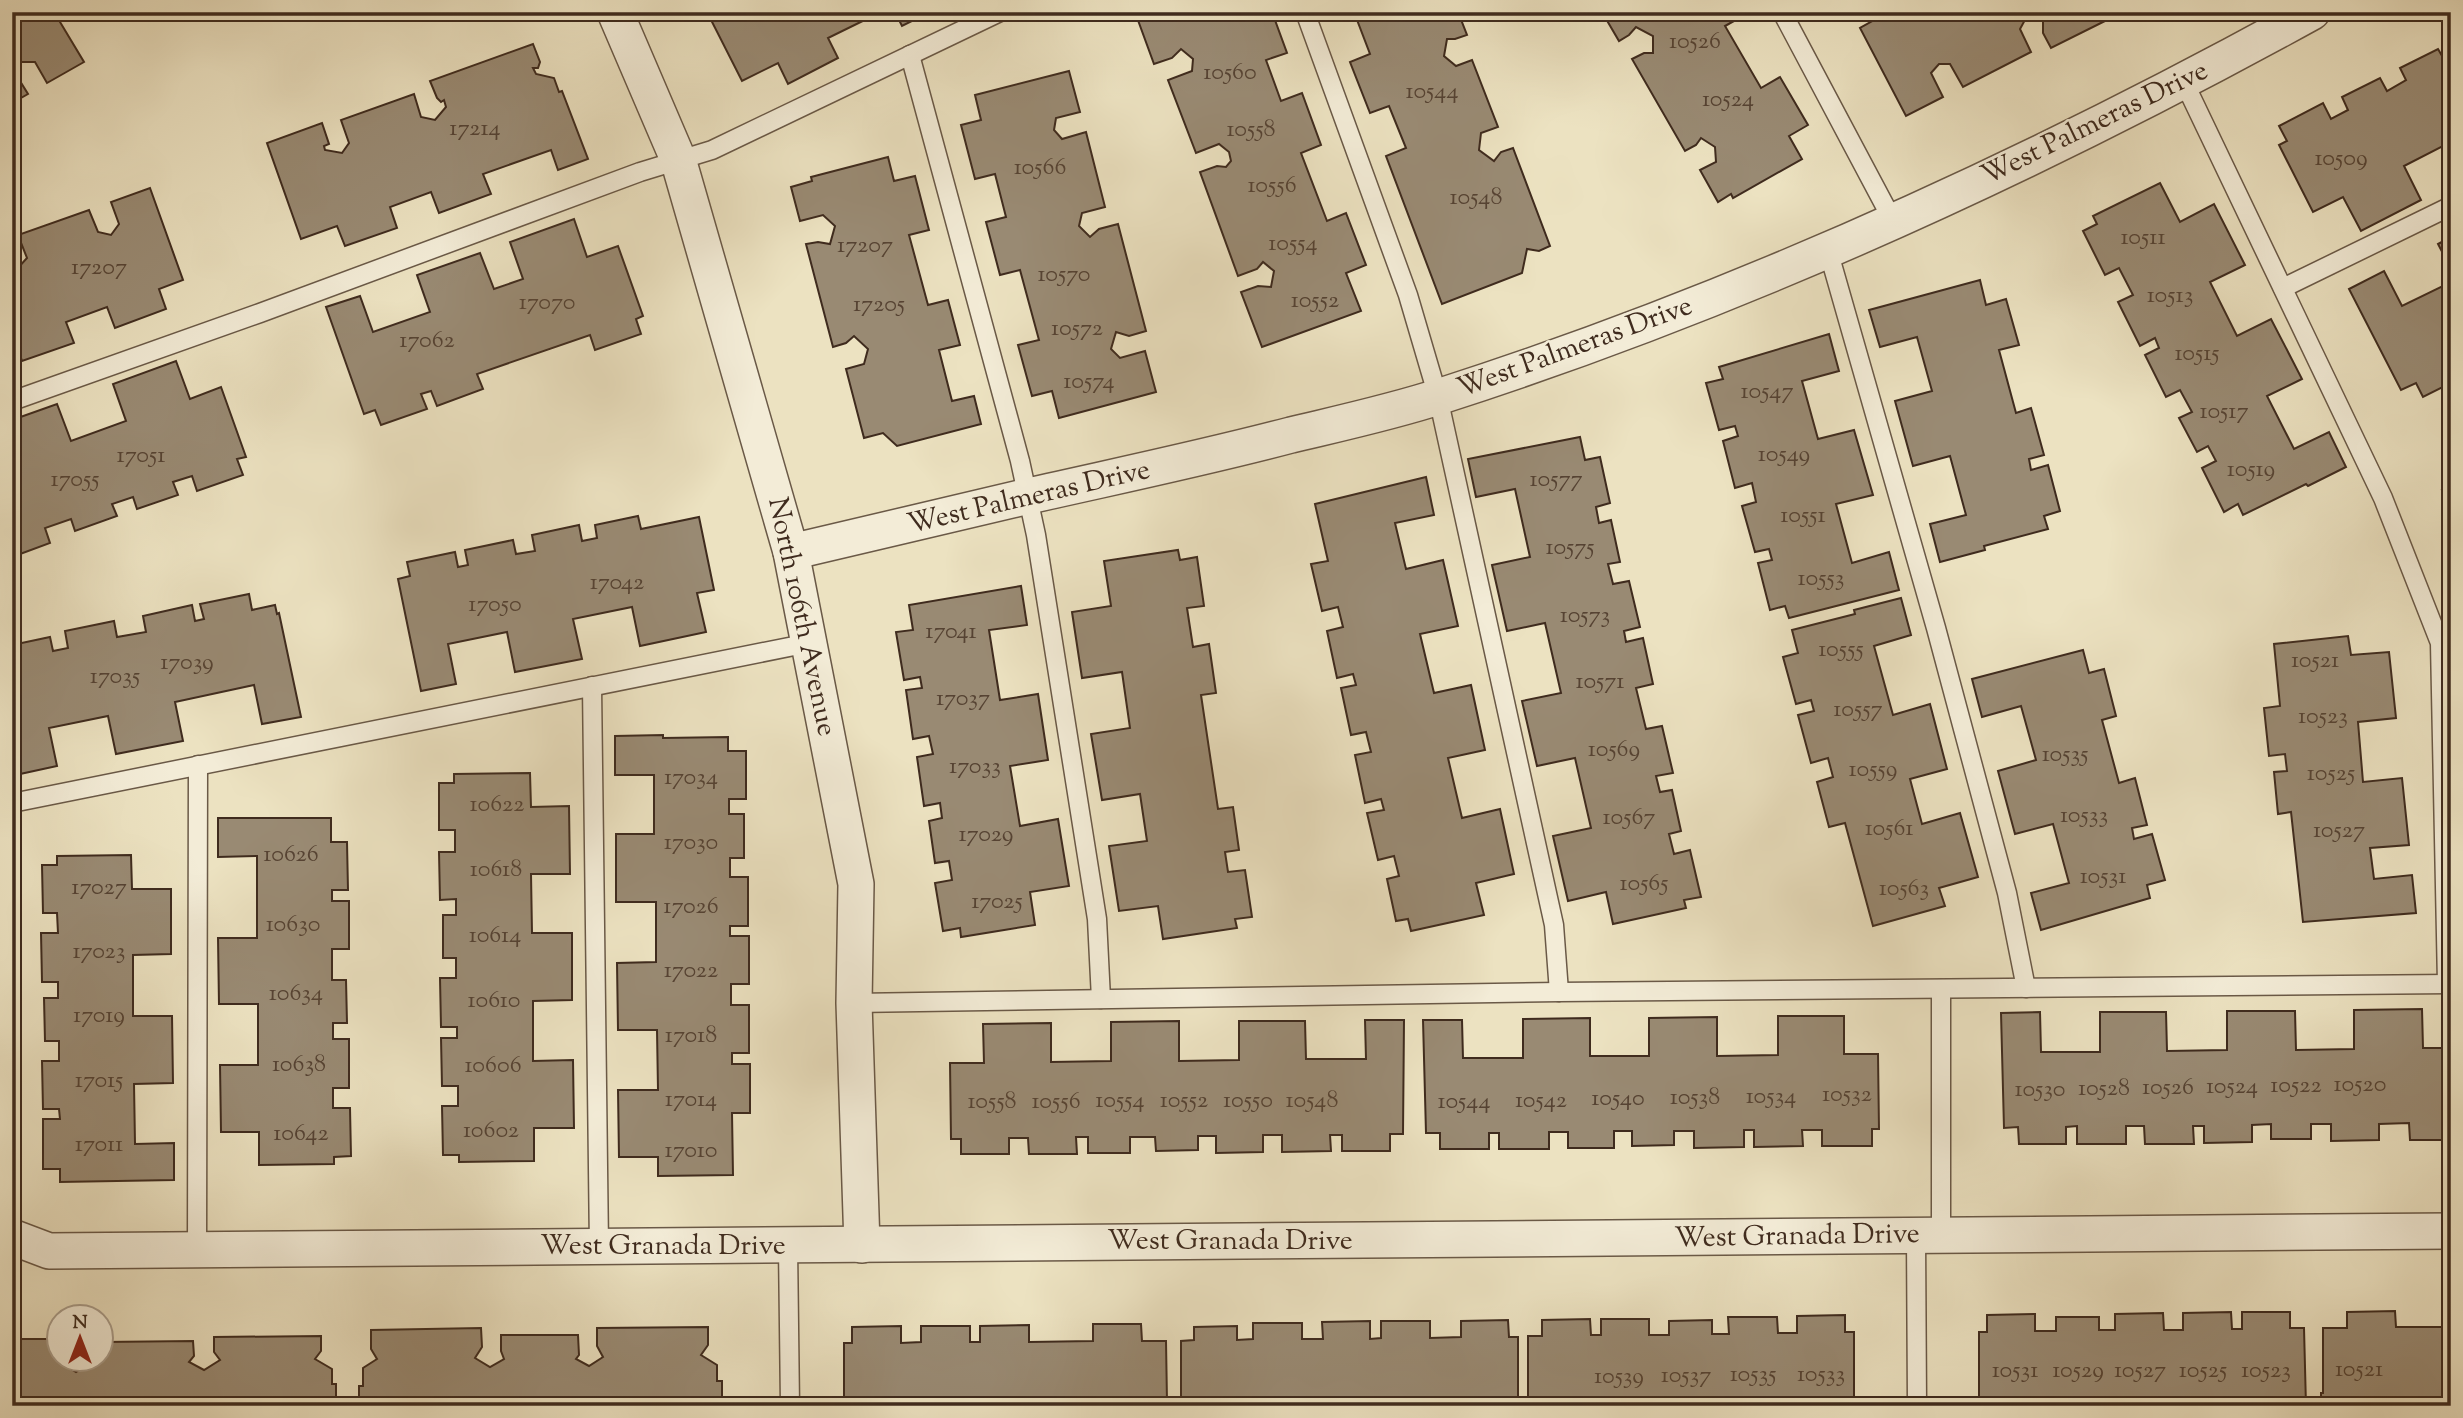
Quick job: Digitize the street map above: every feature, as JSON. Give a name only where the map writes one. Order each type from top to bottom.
[{"type":"street","name":"North 106th Avenue","points":[[615,12],[678,159],[791,552],[856,884],[854,1003],[862,1245]]},
{"type":"street","name":"West Palmeras Drive","points":[[791,552],[1027,496],[1196,460],[1438,397],[1657,320],[1828,250],[2007,168],[2184,82],[2312,12]]},
{"type":"street","name":"West Granada Drive","points":[[12,1237],[49,1251],[2451,1231]]},
{"type":"lane","points":[[12,401],[678,159],[712,150],[1000,12]]},
{"type":"lane","points":[[1305,12],[1408,295],[1438,397],[1554,925],[1559,992]]},
{"type":"lane","points":[[1784,13],[1893,220]]},
{"type":"lane","points":[[910,55],[1020,461],[1036,535],[1097,919],[1101,999]]},
{"type":"lane","points":[[854,1003],[1559,992],[2449,984],[2446,640],[2383,498],[2184,82]]},
{"type":"lane","points":[[2283,288],[2451,206]]},
{"type":"lane","points":[[1828,250],[1936,628],[2007,893],[2025,988]]},
{"type":"lane","points":[[12,803],[809,643]]},
{"type":"lane","points":[[592,686],[598,1247]]},
{"type":"lane","points":[[197,1250],[198,765]]},
{"type":"lane","points":[[1917,1406],[1941,989]]},
{"type":"lane","points":[[788,1246],[790,1406]]},
{"type":"building","points":[[12,12],[54,12],[84,62],[47,83],[35,62],[21,62],[15,73],[28,94],[12,103]]},
{"type":"building","points":[[707,12],[881,12],[828,38],[838,58],[788,84],[778,63],[742,81]]},
{"type":"building","points":[[895,12],[930,12],[902,26]]},
{"type":"building","points":[[1135,12],[1272,12],[1287,53],[1266,60],[1281,101],[1302,93],[1321,145],[1301,153],[1327,221],[1346,213],[1366,265],[1346,273],[1361,311],[1262,347],[1241,292],[1258,286],[1271,287],[1274,271],[1263,262],[1257,269],[1238,276],[1200,172],[1217,166],[1226,167],[1231,161],[1229,152],[1219,144],[1196,153],[1168,80],[1192,71],[1193,59],[1181,49],[1172,58],[1154,64]]},
{"type":"building","points":[[1354,12],[1458,12],[1467,35],[1447,39],[1444,56],[1456,66],[1472,60],[1498,127],[1481,133],[1479,150],[1494,161],[1501,152],[1513,148],[1550,246],[1539,251],[1527,249],[1522,273],[1442,304],[1386,156],[1406,148],[1389,106],[1370,113],[1350,62],[1370,54]]},
{"type":"building","points":[[1602,12],[1743,12],[1745,15],[1725,26],[1761,88],[1780,77],[1808,125],[1789,136],[1802,159],[1733,198],[1731,194],[1718,202],[1700,170],[1716,162],[1715,147],[1701,138],[1696,145],[1685,151],[1632,59],[1644,53],[1653,53],[1653,36],[1636,27],[1619,41]]},
{"type":"building","points":[[1882,12],[2123,12],[2051,48],[2043,33],[2043,19],[2026,18],[2020,29],[2031,52],[1963,87],[1950,64],[1939,64],[1931,73],[1943,97],[1906,116],[1860,28],[1883,15]]},
{"type":"building","points":[[533,44],[540,62],[538,68],[533,68],[536,74],[554,78],[559,92],[562,91],[588,159],[558,170],[551,150],[483,174],[491,194],[439,213],[431,192],[390,207],[397,228],[345,246],[337,226],[301,239],[267,143],[322,123],[329,144],[324,146],[325,150],[342,153],[349,143],[341,120],[414,94],[421,117],[435,120],[446,107],[444,100],[441,102],[437,98],[430,81]]},
{"type":"building","points":[[2438,49],[2445,61],[2451,58],[2451,142],[2404,166],[2421,200],[2361,231],[2343,197],[2313,212],[2279,145],[2287,141],[2279,126],[2323,103],[2331,119],[2348,110],[2342,97],[2380,78],[2387,91],[2406,80],[2400,68]]},
{"type":"building","points":[[1069,71],[1080,112],[1056,118],[1054,130],[1062,139],[1086,132],[1105,207],[1082,213],[1079,226],[1090,237],[1099,229],[1118,224],[1146,331],[1129,336],[1116,332],[1111,349],[1120,358],[1145,351],[1156,392],[1059,418],[1052,391],[1032,396],[1018,345],[1039,340],[1020,270],[1000,275],[986,222],[1006,217],[995,174],[975,179],[961,125],[981,120],[975,95]]},
{"type":"building","points":[[888,157],[894,181],[915,176],[929,230],[909,235],[928,305],[948,300],[960,345],[939,350],[952,401],[974,396],[981,424],[897,446],[883,433],[864,438],[846,369],[864,364],[868,349],[854,336],[846,343],[833,347],[806,244],[830,244],[835,226],[823,215],[800,221],[791,187],[812,181],[811,177]]},
{"type":"building","points":[[2160,183],[2180,222],[2214,204],[2245,265],[2210,282],[2237,336],[2271,319],[2302,379],[2267,396],[2294,449],[2329,432],[2346,467],[2243,515],[2238,504],[2224,512],[2202,468],[2216,461],[2208,446],[2197,452],[2179,418],[2192,412],[2180,390],[2166,397],[2145,355],[2159,348],[2155,338],[2140,346],[2118,302],[2133,295],[2119,268],[2105,275],[2083,231],[2097,224],[2093,216]]},
{"type":"building","points":[[150,188],[183,280],[159,289],[166,309],[115,328],[107,307],[66,322],[74,343],[22,361],[15,340],[12,341],[12,267],[18,268],[27,258],[18,235],[89,210],[98,232],[111,235],[119,224],[111,202]]},
{"type":"building","points":[[574,219],[587,257],[618,246],[643,316],[636,319],[641,334],[595,350],[590,335],[477,374],[483,389],[437,406],[431,391],[421,394],[427,409],[381,425],[375,410],[364,414],[326,307],[360,296],[373,332],[430,312],[417,275],[480,253],[494,289],[523,279],[510,242]]},
{"type":"building","points":[[2451,237],[2451,269],[2438,244]]},
{"type":"building","points":[[2384,271],[2402,306],[2451,282],[2451,383],[2423,397],[2416,383],[2401,390],[2349,289]]},
{"type":"building","points":[[1980,280],[1986,305],[2006,299],[2019,345],[1999,350],[2016,413],[2031,408],[2044,455],[2029,459],[2031,470],[2048,465],[2060,511],[2044,516],[2048,529],[1984,546],[1985,550],[1940,562],[1930,524],[1966,515],[1950,456],[1913,466],[1895,401],[1932,391],[1917,337],[1880,347],[1869,310]]},
{"type":"building","points":[[1829,334],[1839,371],[1802,381],[1818,439],[1854,430],[1873,495],[1836,504],[1852,563],[1889,552],[1899,590],[1789,618],[1785,606],[1770,610],[1758,563],[1772,560],[1769,549],[1755,552],[1742,506],[1756,502],[1752,483],[1735,488],[1723,441],[1738,436],[1735,426],[1719,430],[1706,383],[1723,379],[1719,367]]},
{"type":"building","points":[[176,361],[190,399],[221,387],[246,457],[237,459],[243,475],[197,491],[192,476],[173,482],[178,495],[137,509],[133,497],[112,504],[117,516],[75,531],[71,519],[45,528],[50,543],[12,557],[12,420],[57,404],[71,441],[126,421],[113,384]]},
{"type":"building","points":[[1580,437],[1585,460],[1600,457],[1610,503],[1596,507],[1599,523],[1611,520],[1620,562],[1608,564],[1613,584],[1629,581],[1640,627],[1624,631],[1626,642],[1643,638],[1653,684],[1636,688],[1646,729],[1662,726],[1673,773],[1656,776],[1660,792],[1672,790],[1681,831],[1669,834],[1674,854],[1690,850],[1701,897],[1684,900],[1686,908],[1613,924],[1606,892],[1568,901],[1553,836],[1591,828],[1575,758],[1537,766],[1522,701],[1561,693],[1545,623],[1507,631],[1492,565],[1530,557],[1515,489],[1476,497],[1468,459]]},
{"type":"building","points":[[1426,477],[1434,515],[1395,523],[1406,569],[1443,560],[1458,626],[1420,634],[1434,693],[1471,685],[1485,750],[1448,758],[1462,818],[1500,809],[1514,874],[1476,883],[1484,915],[1411,931],[1408,919],[1396,921],[1387,879],[1399,876],[1394,856],[1378,860],[1367,813],[1384,810],[1381,799],[1365,803],[1355,755],[1371,752],[1366,732],[1351,735],[1341,688],[1356,685],[1353,674],[1337,678],[1327,631],[1343,627],[1338,607],[1322,611],[1311,564],[1328,561],[1315,504]]},
{"type":"building","points":[[2451,487],[2451,513],[2442,490]]},
{"type":"building","points":[[638,516],[641,529],[699,517],[714,590],[697,593],[706,632],[640,646],[632,607],[573,619],[582,659],[515,672],[507,632],[448,644],[456,684],[421,691],[398,579],[410,576],[407,562],[455,552],[458,567],[468,565],[465,550],[513,540],[516,554],[535,551],[532,535],[579,525],[582,541],[597,538],[595,525]]},
{"type":"building","points":[[1178,550],[1180,560],[1197,557],[1204,606],[1187,608],[1193,647],[1209,644],[1216,693],[1201,695],[1218,809],[1233,807],[1239,850],[1225,852],[1228,872],[1245,870],[1252,917],[1235,919],[1237,928],[1163,939],[1158,906],[1119,911],[1109,846],[1147,841],[1140,794],[1102,800],[1091,734],[1130,728],[1122,672],[1082,678],[1072,612],[1111,606],[1104,561]]},
{"type":"building","points":[[1021,586],[1027,625],[989,630],[1000,700],[1038,694],[1048,760],[1010,766],[1020,826],[1058,819],[1069,886],[1030,892],[1035,925],[961,937],[960,928],[943,931],[935,883],[952,880],[949,861],[935,863],[929,821],[942,818],[940,803],[924,806],[917,757],[933,754],[929,736],[913,739],[906,690],[922,688],[920,677],[904,680],[896,632],[913,630],[909,605]]},
{"type":"building","points":[[249,594],[252,610],[275,605],[277,614],[279,613],[301,717],[262,724],[254,685],[175,702],[183,741],[116,754],[108,716],[49,728],[57,766],[20,774],[12,740],[12,645],[50,637],[53,651],[68,648],[65,631],[114,621],[117,637],[146,632],[143,616],[192,605],[195,621],[204,619],[200,604]]},
{"type":"building","points":[[1901,598],[1911,635],[1874,646],[1893,715],[1930,704],[1947,769],[1910,779],[1922,824],[1960,813],[1978,877],[1939,888],[1945,906],[1873,926],[1845,823],[1829,827],[1817,782],[1833,777],[1828,758],[1811,763],[1798,715],[1814,711],[1811,700],[1796,704],[1783,657],[1798,653],[1792,630],[1855,614],[1854,610]]},
{"type":"building","points":[[2348,636],[2351,655],[2389,652],[2396,718],[2358,722],[2363,782],[2402,778],[2409,845],[2370,848],[2374,879],[2412,875],[2416,913],[2303,922],[2291,812],[2278,814],[2274,772],[2287,771],[2285,754],[2269,756],[2264,708],[2280,706],[2274,644]]},
{"type":"building","points":[[2083,650],[2089,673],[2104,669],[2116,716],[2102,720],[2119,783],[2135,778],[2147,825],[2132,828],[2134,839],[2152,834],[2165,880],[2147,885],[2150,898],[2041,930],[2031,893],[2069,883],[2053,824],[2015,834],[1998,771],[2036,760],[2021,706],[1982,717],[1972,679]]},
{"type":"building","points":[[663,735],[663,738],[728,737],[728,751],[746,751],[746,799],[729,799],[729,814],[744,814],[744,858],[730,858],[730,877],[748,877],[748,926],[730,926],[730,936],[749,936],[749,984],[731,984],[731,1005],[749,1005],[749,1053],[732,1053],[732,1064],[750,1064],[750,1113],[732,1113],[733,1175],[658,1176],[658,1157],[619,1157],[618,1090],[658,1090],[657,1030],[618,1030],[617,963],[656,962],[656,902],[616,902],[616,834],[654,834],[654,775],[615,775],[615,736]]},
{"type":"building","points":[[530,773],[531,807],[569,806],[570,874],[531,874],[532,933],[572,933],[572,1000],[533,1001],[533,1061],[573,1060],[574,1128],[534,1128],[534,1161],[459,1162],[459,1155],[443,1155],[442,1106],[458,1106],[458,1086],[442,1086],[441,1038],[457,1038],[457,1027],[441,1027],[440,978],[456,978],[456,958],[443,958],[443,915],[456,915],[456,899],[440,900],[439,852],[455,852],[455,830],[439,830],[439,783],[454,783],[454,774]]},
{"type":"building","points":[[218,818],[331,818],[331,842],[347,842],[348,890],[332,890],[332,901],[349,901],[349,949],[332,949],[332,980],[346,980],[347,1023],[333,1023],[333,1039],[349,1039],[349,1088],[333,1088],[333,1108],[350,1108],[351,1156],[334,1157],[334,1164],[259,1165],[259,1132],[221,1132],[220,1065],[258,1065],[258,1004],[219,1004],[218,938],[257,938],[257,856],[218,857]]},
{"type":"building","points":[[131,855],[132,889],[171,889],[171,954],[133,955],[133,1016],[172,1016],[173,1083],[134,1084],[135,1144],[174,1143],[174,1180],[60,1182],[60,1169],[43,1169],[43,1119],[60,1119],[59,1109],[43,1109],[42,1061],[59,1061],[59,1041],[45,1041],[44,998],[58,998],[58,982],[42,982],[41,933],[58,933],[57,913],[43,913],[42,865],[57,865],[57,856]]},
{"type":"building","points":[[2422,1009],[2423,1048],[2451,1048],[2451,1140],[2410,1140],[2409,1123],[2379,1124],[2379,1140],[2331,1141],[2331,1124],[2311,1124],[2311,1139],[2271,1139],[2271,1124],[2252,1125],[2252,1142],[2204,1143],[2204,1126],[2193,1126],[2194,1144],[2145,1144],[2144,1126],[2126,1126],[2126,1144],[2077,1144],[2077,1126],[2066,1127],[2066,1144],[2019,1144],[2018,1127],[2004,1128],[2001,1013],[2040,1012],[2041,1052],[2100,1052],[2100,1012],[2166,1012],[2167,1051],[2227,1050],[2227,1011],[2295,1011],[2296,1050],[2354,1049],[2354,1010]]},
{"type":"building","points":[[1778,1016],[1844,1016],[1844,1054],[1878,1054],[1879,1129],[1872,1129],[1872,1146],[1822,1146],[1822,1130],[1802,1130],[1803,1146],[1754,1147],[1754,1130],[1744,1130],[1744,1147],[1694,1148],[1694,1131],[1674,1131],[1674,1145],[1632,1146],[1632,1131],[1614,1131],[1614,1148],[1568,1148],[1568,1132],[1549,1132],[1549,1149],[1499,1149],[1499,1133],[1489,1133],[1489,1149],[1440,1149],[1440,1133],[1426,1133],[1423,1020],[1462,1020],[1463,1058],[1523,1058],[1523,1019],[1590,1018],[1590,1056],[1649,1056],[1649,1018],[1717,1017],[1717,1056],[1778,1055]]},
{"type":"building","points":[[1365,1020],[1404,1020],[1403,1134],[1390,1134],[1390,1151],[1342,1151],[1342,1135],[1330,1135],[1331,1151],[1282,1152],[1282,1135],[1263,1135],[1263,1152],[1216,1153],[1216,1136],[1198,1136],[1198,1150],[1156,1151],[1155,1137],[1130,1137],[1130,1153],[1088,1153],[1088,1137],[1076,1137],[1077,1154],[1029,1154],[1028,1138],[1009,1138],[1009,1154],[961,1154],[961,1139],[951,1139],[950,1063],[984,1063],[983,1024],[1051,1023],[1051,1062],[1111,1061],[1111,1022],[1179,1021],[1179,1061],[1239,1060],[1239,1021],[1305,1021],[1306,1059],[1366,1059]]},
{"type":"building","points":[[2395,1311],[2396,1327],[2451,1327],[2451,1406],[2417,1406],[2417,1400],[2360,1401],[2360,1406],[2321,1406],[2323,1328],[2347,1328],[2347,1312]]},
{"type":"building","points":[[2231,1312],[2232,1329],[2242,1329],[2242,1312],[2290,1312],[2290,1328],[2304,1328],[2306,1406],[2268,1406],[2268,1403],[2207,1406],[1979,1406],[1979,1332],[1987,1332],[1987,1315],[2035,1314],[2035,1331],[2056,1331],[2056,1317],[2099,1317],[2099,1330],[2115,1330],[2115,1314],[2163,1313],[2164,1330],[2183,1330],[2183,1313]]},
{"type":"building","points":[[1845,1315],[1845,1332],[1854,1332],[1854,1406],[1528,1406],[1528,1336],[1542,1336],[1542,1320],[1590,1319],[1591,1335],[1601,1335],[1601,1319],[1649,1319],[1649,1335],[1669,1335],[1669,1321],[1712,1320],[1712,1334],[1729,1334],[1728,1317],[1777,1317],[1778,1333],[1797,1333],[1797,1316]]},
{"type":"building","points":[[1508,1320],[1509,1337],[1518,1337],[1518,1406],[1181,1406],[1181,1341],[1194,1340],[1194,1327],[1237,1326],[1237,1340],[1253,1339],[1253,1323],[1302,1323],[1302,1339],[1323,1339],[1322,1322],[1370,1321],[1370,1339],[1381,1338],[1381,1321],[1430,1321],[1430,1338],[1461,1337],[1461,1321]]},
{"type":"building","points":[[1093,1324],[1141,1324],[1142,1341],[1166,1341],[1169,1406],[844,1406],[844,1343],[852,1343],[852,1327],[901,1326],[901,1343],[921,1342],[921,1326],[970,1326],[970,1342],[980,1342],[980,1326],[1029,1325],[1029,1342],[1093,1341]]},
{"type":"building","points":[[708,1327],[708,1345],[701,1355],[717,1365],[717,1381],[722,1381],[722,1406],[359,1406],[363,1368],[377,1359],[371,1349],[371,1330],[481,1328],[482,1347],[475,1358],[490,1367],[504,1359],[501,1335],[578,1335],[579,1355],[576,1359],[589,1366],[603,1357],[597,1346],[597,1328]]},
{"type":"building","points":[[321,1336],[321,1351],[315,1359],[332,1369],[332,1384],[336,1384],[336,1406],[12,1406],[13,1339],[46,1339],[46,1372],[116,1372],[116,1342],[193,1341],[194,1356],[189,1362],[204,1370],[220,1360],[214,1352],[214,1337]]}]
